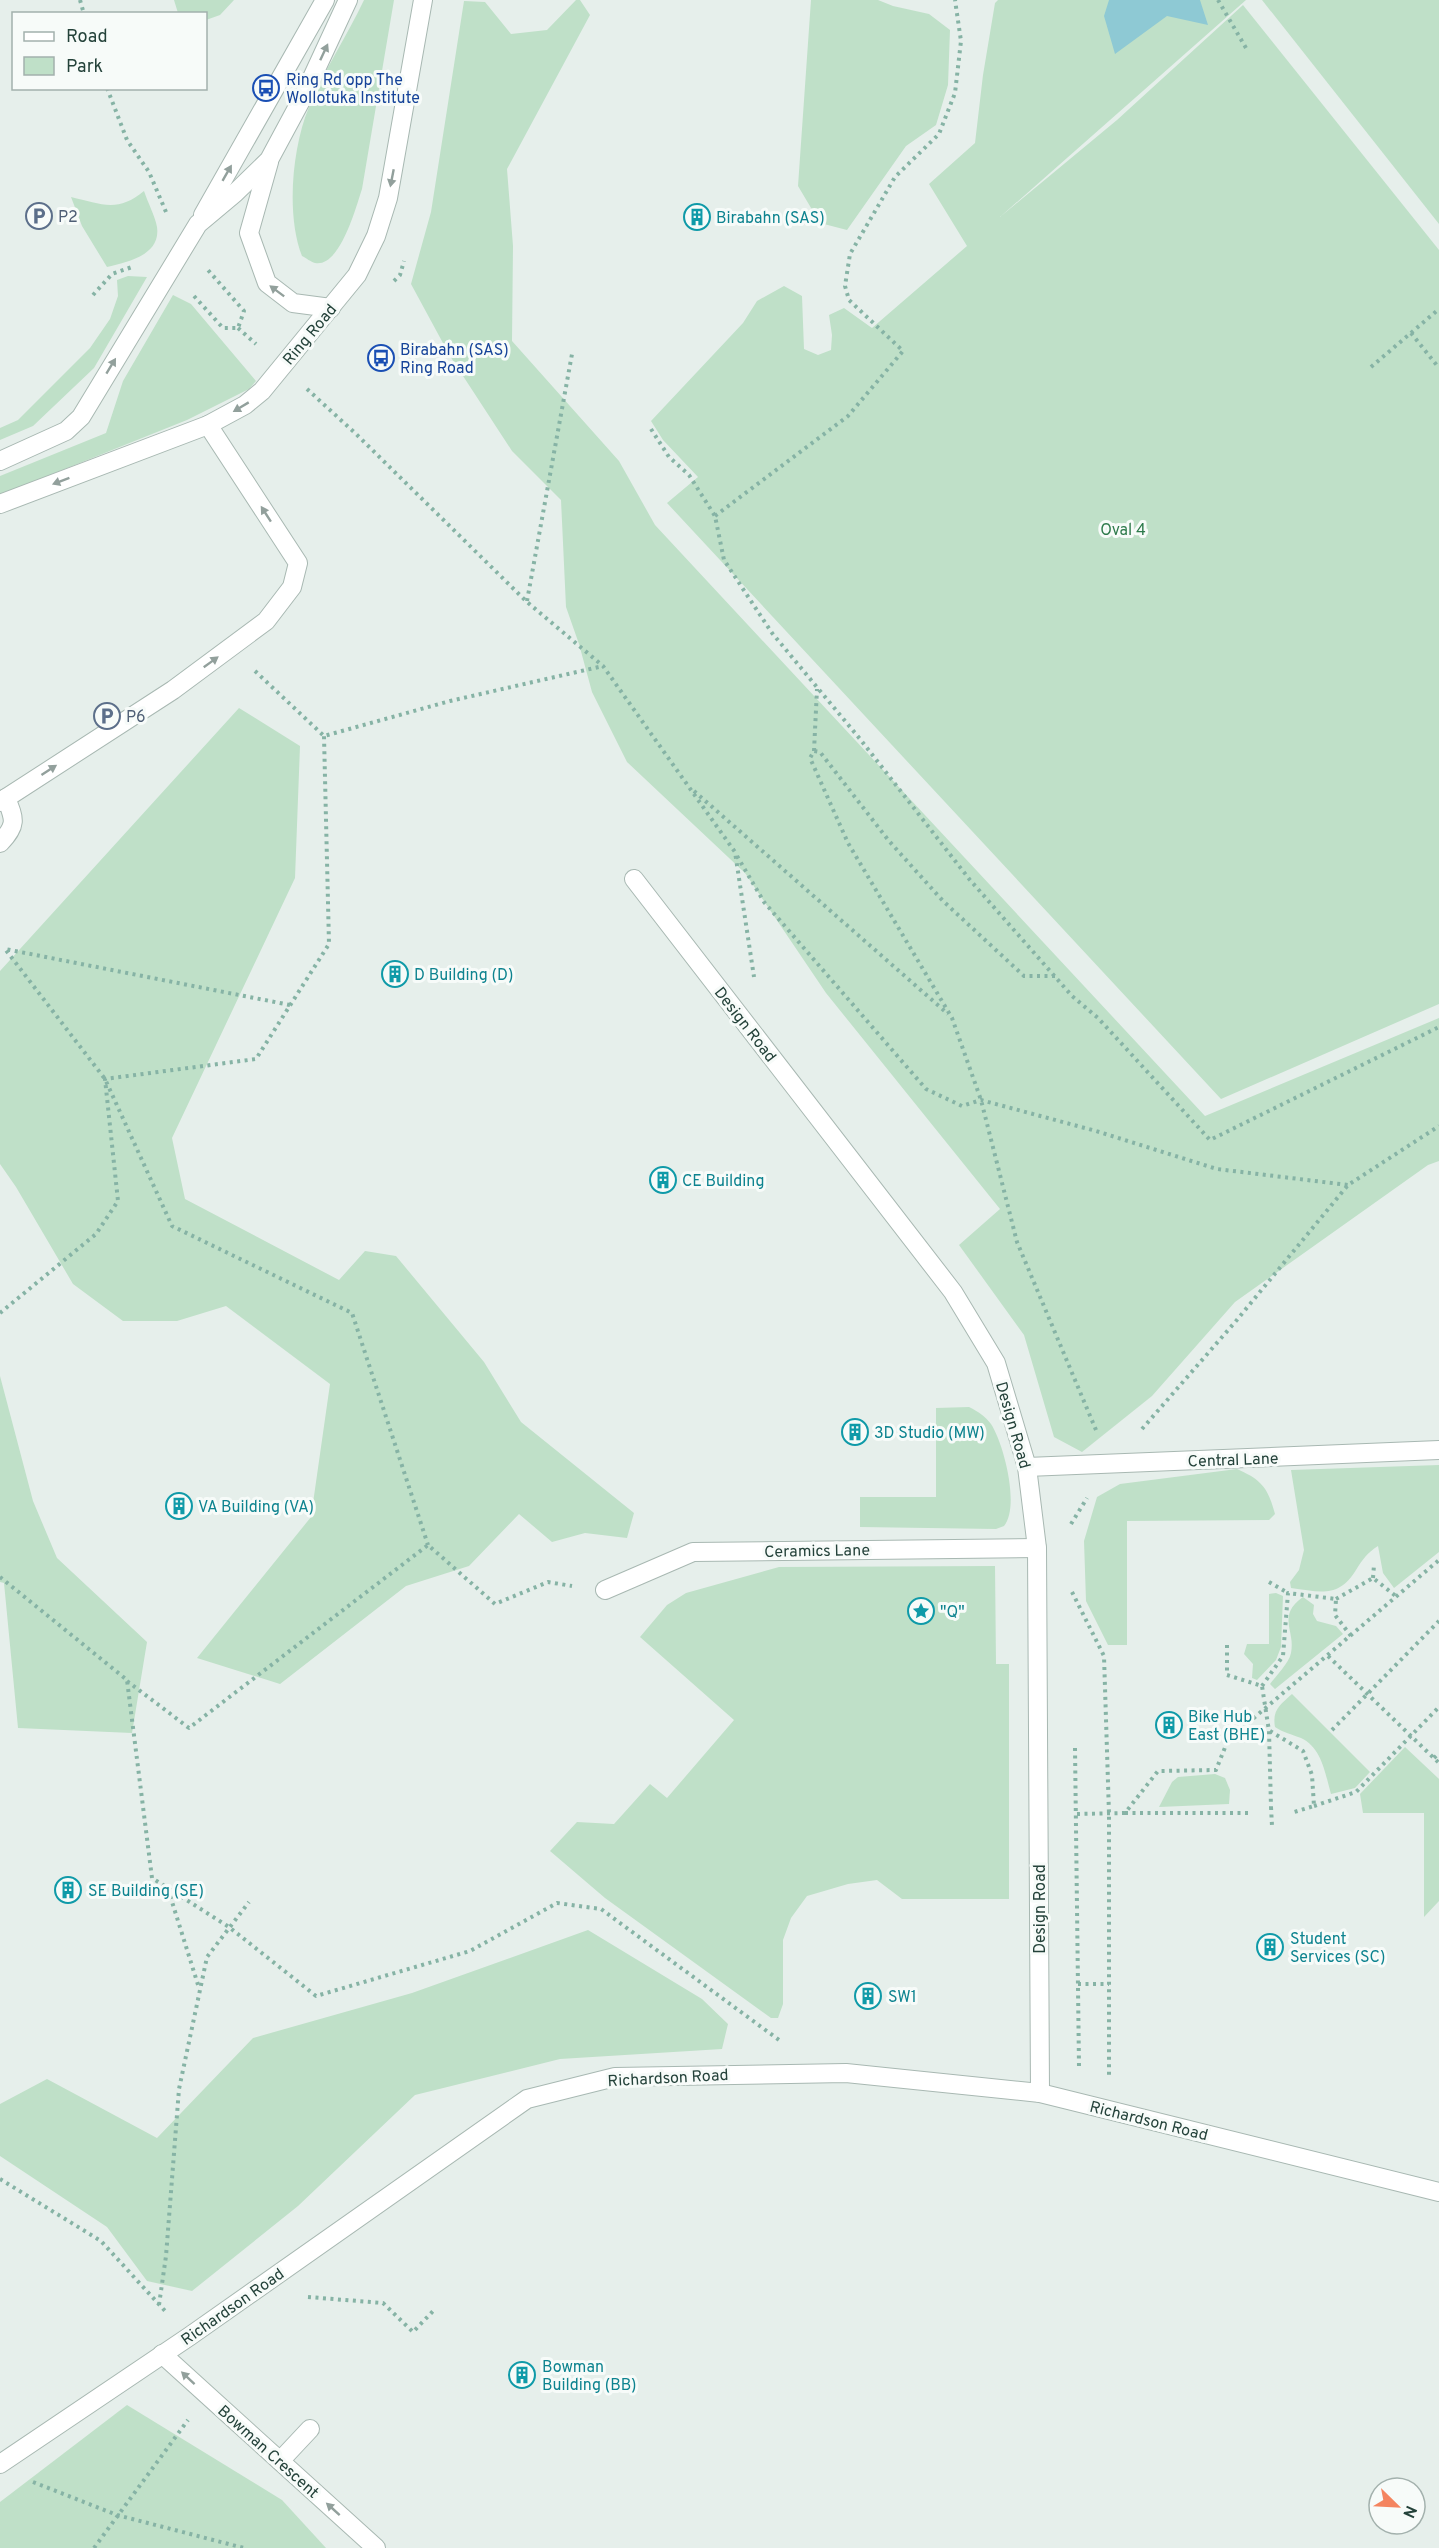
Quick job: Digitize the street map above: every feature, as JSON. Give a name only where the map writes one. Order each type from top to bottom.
[{"type":"street","points":[[0,461],[66,431],[81,417],[198,224],[325,0]]},
{"type":"street","points":[[331,308],[293,303],[267,283],[249,233],[269,160],[304,95],[348,0]]},
{"type":"street","name":"Ring Road","points":[[0,504],[208,425],[246,405],[262,392],[357,275],[376,236],[388,198],[423,0]]},
{"type":"street","points":[[198,224],[235,194],[269,160]]},
{"type":"street","points":[[0,843],[11,831],[14,817],[3,800],[173,690],[266,621],[292,587],[298,563],[208,425]]},
{"type":"street","name":"Design Road","points":[[634,879],[953,1292],[996,1363],[1027,1467],[1037,1548],[1040,2093]]},
{"type":"street","name":"Central Lane","points":[[1027,1467],[1439,1450]]},
{"type":"street","name":"Ceramics Lane","points":[[605,1590],[693,1552],[1037,1548]]},
{"type":"street","name":"Richardson Road","points":[[0,2464],[162,2354],[527,2099],[615,2077],[846,2073],[1040,2093],[1439,2192]]},
{"type":"street","name":"Bowman Crescent","points":[[162,2354],[376,2548]]},
{"type":"street","points":[[280,2461],[310,2429]]},
{"type":"path","points":[[715,516],[848,416],[903,351],[849,300],[845,286],[850,254],[855,245],[895,177],[939,134],[955,93],[961,41],[955,0]]},
{"type":"path","points":[[1218,0],[1246,48]]},
{"type":"path","points":[[108,90],[127,140],[149,172],[167,215]]},
{"type":"path","points":[[189,291],[223,328],[238,328],[243,310],[203,265]]},
{"type":"path","points":[[1371,367],[1439,309]]},
{"type":"path","points":[[1411,333],[1439,368]]},
{"type":"path","points":[[527,602],[572,354]]},
{"type":"path","points":[[299,382],[355,433],[527,602],[603,666],[735,852],[764,902],[927,1089],[962,1107],[981,1100],[1096,1131],[1216,1169],[1348,1185]]},
{"type":"path","points":[[651,429],[669,457],[689,475],[715,516],[724,560],[772,633],[970,880],[1072,996],[1098,1018],[1210,1140],[1439,1027]]},
{"type":"path","points":[[324,736],[450,700],[603,666]]},
{"type":"path","points":[[105,1079],[256,1059],[329,944],[324,736],[254,670]]},
{"type":"path","points":[[817,688],[814,751],[810,758],[848,843],[952,1018],[981,1100],[1017,1242],[1110,1464]]},
{"type":"path","points":[[814,751],[820,752],[889,841],[943,901],[1024,976],[1055,976]]},
{"type":"path","points":[[689,786],[952,1018]]},
{"type":"path","points":[[735,852],[754,980]]},
{"type":"path","points":[[5,949],[290,1005]]},
{"type":"path","points":[[0,954],[5,949]]},
{"type":"path","points":[[5,949],[105,1079],[172,1226],[352,1313],[428,1545],[495,1604],[548,1582],[605,1590]]},
{"type":"path","points":[[0,1313],[96,1234],[118,1201],[105,1079]]},
{"type":"path","points":[[1070,1532],[1071,1521],[1110,1464],[1236,1321],[1348,1185],[1439,1126]]},
{"type":"path","points":[[0,1577],[189,1728],[428,1545]]},
{"type":"path","points":[[1125,1813],[1158,1770],[1216,1770],[1228,1740],[1437,1562],[1439,1568]]},
{"type":"path","points":[[1372,1578],[1374,1565]]},
{"type":"path","points":[[1372,1578],[1397,1597]]},
{"type":"path","points":[[1269,1582],[1288,1593],[1336,1599],[1372,1578]]},
{"type":"path","points":[[1069,1597],[1069,1586],[1104,1656],[1109,1814],[1109,2076],[1099,2075]]},
{"type":"path","points":[[1272,1826],[1269,1731],[1262,1686],[1283,1656],[1288,1593]]},
{"type":"path","points":[[1336,1599],[1335,1615],[1351,1636]]},
{"type":"path","points":[[1332,1730],[1439,1621]]},
{"type":"path","points":[[1227,1644],[1227,1675],[1262,1686]]},
{"type":"path","points":[[1328,1656],[1439,1763]]},
{"type":"path","points":[[127,1680],[152,1878],[229,1927],[316,1996],[470,1951],[557,1903],[601,1909],[766,2030]]},
{"type":"path","points":[[1291,1813],[1356,1792],[1439,1707]]},
{"type":"path","points":[[1269,1731],[1303,1751],[1312,1775],[1314,1806]]},
{"type":"path","points":[[1075,1745],[1079,2073]]},
{"type":"path","points":[[1434,1758],[1439,1753]]},
{"type":"path","points":[[1077,1814],[1250,1813]]},
{"type":"path","points":[[168,1888],[200,1990]]},
{"type":"path","points":[[159,2305],[166,2256],[179,2089],[207,1957],[249,1902]]},
{"type":"path","points":[[1078,1983],[1109,1984]]},
{"type":"path","points":[[0,2179],[101,2241],[168,2315]]},
{"type":"path","points":[[308,2297],[383,2303],[413,2331],[435,2308]]},
{"type":"path","points":[[94,2548],[194,2412]]},
{"type":"path","points":[[32,2481],[117,2515],[244,2548]]},
{"type":"green space","points":[[174,0],[234,0],[220,15],[207,20],[207,12],[178,12]]},
{"type":"green space","points":[[364,0],[394,0],[362,189],[346,235],[339,247],[324,262],[315,263],[302,256],[294,221],[293,182],[298,142],[315,93]]},
{"type":"green space","points":[[576,0],[580,0],[590,15],[507,169],[513,246],[512,341],[619,461],[655,525],[1205,1116],[1439,1018],[1439,1161],[1428,1165],[1235,1302],[1152,1396],[1082,1452],[1054,1437],[1024,1335],[959,1245],[1000,1209],[826,993],[745,873],[627,762],[592,692],[566,607],[561,500],[512,451],[450,356],[411,284],[431,212],[464,1],[485,2],[511,34],[547,30]]},
{"type":"green space","points":[[811,0],[878,0],[893,6],[929,14],[950,30],[948,85],[936,125],[906,146],[847,230],[820,223],[798,186]]},
{"type":"green space","name":"Oval 4","points":[[998,0],[1246,0],[1000,217],[1117,120],[1243,5],[1439,250],[1439,1004],[1221,1099],[667,503],[698,477],[663,440],[651,421],[743,323],[757,301],[784,286],[802,296],[804,349],[818,355],[831,350],[832,335],[829,315],[844,308],[872,328],[967,246],[929,184],[975,143],[983,75],[995,3]]},
{"type":"green space","points":[[1262,0],[1439,0],[1439,224]]},
{"type":"green space","points":[[144,191],[157,227],[154,244],[148,251],[133,260],[107,267],[82,226],[71,197],[109,205],[126,202]]},
{"type":"green space","points":[[128,276],[147,277],[94,368],[33,426],[0,440],[0,428],[18,420],[90,348],[110,319],[118,296],[117,280]]},
{"type":"green space","points":[[173,295],[191,304],[256,381],[249,389],[187,420],[0,495],[0,476],[106,433],[123,381]]},
{"type":"green space","points":[[239,708],[300,746],[295,878],[172,1138],[185,1199],[339,1280],[365,1251],[396,1256],[484,1362],[521,1422],[634,1513],[627,1538],[585,1533],[552,1542],[519,1514],[469,1566],[406,1586],[280,1684],[197,1658],[311,1517],[330,1384],[226,1306],[177,1321],[123,1321],[73,1284],[0,1164],[0,971]]},
{"type":"green space","points":[[0,1376],[33,1501],[57,1558],[147,1642],[132,1733],[18,1728],[4,1583],[0,1582]]},
{"type":"green space","points":[[969,1407],[982,1414],[991,1424],[1001,1446],[1008,1475],[1011,1505],[1009,1517],[1004,1526],[996,1529],[860,1527],[860,1497],[936,1497],[936,1408]]},
{"type":"green space","points":[[1439,1465],[1439,1552],[1394,1588],[1383,1573],[1378,1546],[1366,1556],[1350,1579],[1336,1589],[1320,1591],[1291,1588],[1290,1582],[1299,1570],[1304,1550],[1291,1470]]},
{"type":"green space","points":[[1237,1469],[1263,1486],[1275,1514],[1269,1520],[1127,1521],[1127,1645],[1108,1645],[1086,1601],[1084,1541],[1097,1497],[1120,1484]]},
{"type":"green space","points":[[995,1566],[996,1664],[1009,1664],[1009,1899],[902,1899],[877,1880],[848,1884],[807,1896],[791,1918],[783,1940],[783,2004],[778,2018],[771,2018],[605,1898],[550,1851],[577,1822],[614,1824],[650,1784],[667,1798],[734,1720],[640,1637],[667,1605],[686,1593],[779,1567]]},
{"type":"green space","points":[[1276,1593],[1283,1596],[1281,1647],[1276,1660],[1257,1680],[1252,1678],[1253,1664],[1244,1654],[1247,1644],[1269,1644],[1269,1594]]},
{"type":"green space","points":[[1303,1597],[1314,1605],[1313,1614],[1317,1621],[1336,1626],[1343,1634],[1275,1689],[1270,1684],[1291,1653],[1290,1611]]},
{"type":"green space","points":[[1292,1694],[1370,1772],[1355,1788],[1331,1794],[1322,1762],[1314,1748],[1301,1738],[1275,1727],[1276,1712]]},
{"type":"green space","points":[[1405,1747],[1439,1779],[1439,1901],[1424,1917],[1424,1813],[1363,1813],[1360,1794]]},
{"type":"green space","points":[[1215,1774],[1225,1778],[1230,1790],[1229,1804],[1159,1807],[1172,1782],[1178,1777]]},
{"type":"green space","points":[[588,1930],[702,1999],[728,2024],[722,2049],[560,2059],[415,2095],[298,2206],[192,2291],[147,2281],[107,2227],[0,2156],[0,2104],[47,2079],[157,2138],[253,2038],[412,1993]]},
{"type":"green space","points":[[127,2405],[282,2500],[326,2548],[0,2548],[0,2502]]},
{"type":"water","points":[[1109,0],[1200,0],[1208,25],[1167,16],[1115,54],[1104,16]]},
{"type":"place","name":"Ring Rd opp The Wollotuka Institute","points":[[266,88]]},
{"type":"place","name":"P2","points":[[39,216]]},
{"type":"place","name":"Birabahn (SAS)","points":[[697,217]]},
{"type":"place","name":"Birabahn (SAS) Ring Road","points":[[381,358]]},
{"type":"place","name":"P6","points":[[107,716]]},
{"type":"place","name":"D Building (D)","points":[[395,974]]},
{"type":"place","name":"CE Building","points":[[663,1180]]},
{"type":"place","name":"3D Studio (MW)","points":[[855,1432]]},
{"type":"place","name":"VA Building (VA)","points":[[179,1506]]},
{"type":"place","name":"\"Q\"","points":[[921,1611]]},
{"type":"place","name":"Bike Hub East (BHE)","points":[[1169,1725]]},
{"type":"place","name":"SE Building (SE)","points":[[68,1890]]},
{"type":"place","name":"Student Services (SC)","points":[[1270,1947]]},
{"type":"place","name":"SW1","points":[[868,1996]]},
{"type":"place","name":"Bowman Building (BB)","points":[[522,2375]]}]
